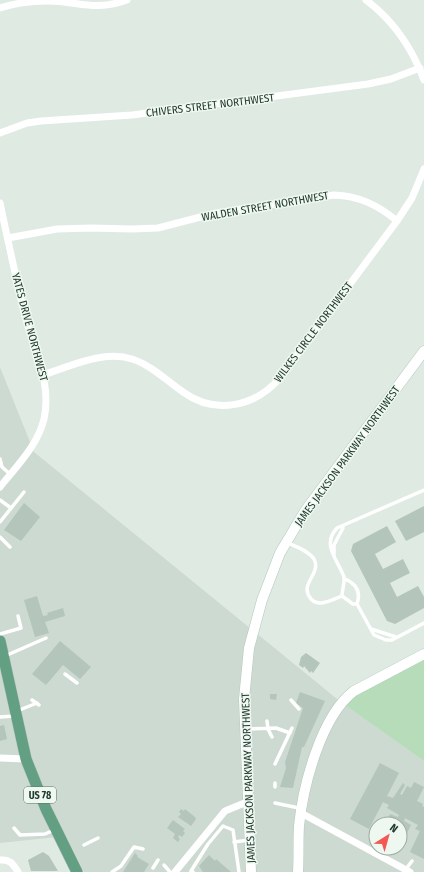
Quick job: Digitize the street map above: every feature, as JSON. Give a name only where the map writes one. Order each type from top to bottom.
[{"type":"main road","name":"JAMES JACKSON PARKWAY NORTHWEST","points":[[251,872],[244,729],[246,673],[254,623],[270,577],[287,542],[305,511],[424,351]]},
{"type":"main road","name":"US 78","points":[[0,641],[3,656],[4,681],[15,714],[26,759],[76,872]]},
{"type":"main road","points":[[298,872],[301,811],[310,772],[321,741],[339,705],[354,691],[424,654]]},
{"type":"street","points":[[0,8],[32,2],[47,1],[90,7],[103,6],[127,0]]},
{"type":"street","points":[[366,0],[394,26],[413,54],[424,80]]},
{"type":"street","name":"CHIVERS STREET NORTHWEST","points":[[0,133],[27,123],[41,121],[124,116],[368,84],[391,79],[420,68]]},
{"type":"street","name":"WILKES CIRCLE NORTHWEST","points":[[43,375],[96,358],[119,356],[144,364],[184,393],[204,403],[228,406],[250,401],[271,388],[279,379],[397,221],[415,193],[424,169]]},
{"type":"street","name":"WALDEN STREET NORTHWEST","points":[[8,238],[57,229],[91,228],[132,230],[158,228],[216,212],[334,195],[346,195],[369,202],[397,221]]},
{"type":"street","name":"YATES DRIVE NORTHWEST","points":[[0,203],[26,318],[43,375],[46,398],[43,420],[35,440],[0,487]]},
{"type":"street","points":[[0,758],[26,759]]},
{"type":"street","points":[[175,872],[226,811],[248,802]]},
{"type":"street","points":[[301,811],[335,827],[408,871]]},
{"type":"street","points":[[0,860],[6,859],[11,862],[18,872]]},
{"type":"lane","points":[[0,459],[2,467],[10,474]]},
{"type":"lane","points":[[357,604],[360,596],[358,589],[345,579],[329,542],[331,536],[337,528],[343,527],[424,490]]},
{"type":"lane","points":[[0,522],[24,492]]},
{"type":"lane","points":[[0,500],[11,508]]},
{"type":"lane","points":[[0,537],[10,547]]},
{"type":"lane","points":[[287,542],[309,554],[315,560],[316,569],[307,587],[307,593],[310,599],[314,602],[323,603],[342,596]]},
{"type":"lane","points":[[342,596],[345,579]]},
{"type":"lane","points":[[342,596],[353,604],[357,604],[371,629],[378,638],[392,640],[424,623]]},
{"type":"lane","points":[[0,634],[21,628],[18,616]]},
{"type":"lane","points":[[371,629],[396,637]]},
{"type":"lane","points":[[3,656],[46,638]]},
{"type":"lane","points":[[65,674],[77,683]]},
{"type":"lane","points":[[0,717],[15,714],[38,704],[32,700]]},
{"type":"lane","points":[[291,700],[299,709]]},
{"type":"lane","points":[[267,721],[268,729],[272,737]]},
{"type":"lane","points":[[244,729],[276,728],[290,733]]},
{"type":"lane","points":[[275,764],[292,728]]},
{"type":"lane","points":[[275,804],[301,811]]},
{"type":"lane","points":[[193,872],[191,870],[208,844],[224,826],[233,830],[239,872]]},
{"type":"lane","points":[[14,828],[20,835],[45,834],[56,829]]},
{"type":"lane","points":[[84,845],[98,838]]},
{"type":"lane","points":[[202,839],[208,844]]},
{"type":"lane","points":[[234,842],[250,839]]},
{"type":"lane","points":[[112,872],[121,866],[134,847],[144,849]]},
{"type":"lane","points":[[153,868],[158,860]]},
{"type":"lane","points":[[408,871],[412,861]]},
{"type":"lane","points":[[164,865],[170,872]]},
{"type":"shaded area","points":[[0,367],[34,452],[342,703],[424,761],[424,872],[84,872],[66,836],[0,843]]},
{"type":"green space","points":[[424,660],[424,761],[342,703]]},
{"type":"building","points":[[24,503],[40,517],[21,541],[4,530]]},
{"type":"building","points":[[424,506],[424,532],[406,541],[395,521]]},
{"type":"building","points":[[387,526],[396,542],[375,554],[383,569],[403,559],[410,573],[390,583],[397,597],[418,586],[424,597],[424,608],[395,624],[387,621],[351,551],[353,544]]},
{"type":"building","points":[[37,596],[43,616],[48,615],[47,613],[63,608],[65,616],[45,622],[49,633],[35,637],[24,600]]},
{"type":"building","points":[[60,641],[91,667],[80,679],[63,665],[46,685],[32,674]]},
{"type":"building","points":[[306,653],[320,663],[313,673],[311,671],[310,673],[304,666],[303,668],[299,665],[301,657]]},
{"type":"building","points":[[300,692],[325,701],[304,747],[302,747],[293,788],[280,787],[286,768],[285,762],[303,708],[296,703]]},
{"type":"building","points":[[270,694],[277,694],[276,700],[270,699]]},
{"type":"building","points":[[4,725],[7,739],[0,741],[0,726]]},
{"type":"building","points":[[380,763],[399,773],[387,796],[393,798],[403,783],[405,785],[400,794],[402,795],[407,786],[411,788],[414,782],[424,787],[417,801],[423,804],[422,806],[424,807],[424,859],[410,852],[420,831],[415,829],[418,825],[408,820],[408,816],[398,816],[387,808],[389,805],[383,802],[376,816],[368,816],[368,828],[350,819]]},
{"type":"building","points":[[181,809],[184,811],[185,809],[195,817],[196,819],[191,826],[178,817],[181,814],[179,812]]},
{"type":"building","points":[[173,820],[185,829],[183,831],[185,833],[182,837],[179,835],[178,837],[180,839],[178,842],[173,838],[175,834],[167,828]]},
{"type":"building","points":[[408,823],[411,825],[408,831]]},
{"type":"building","points":[[43,852],[49,856],[58,871],[31,871],[28,860]]},
{"type":"building","points":[[135,853],[138,856],[137,857],[149,864],[144,872],[123,872]]},
{"type":"building","points":[[209,855],[231,872],[203,872],[199,866]]}]
